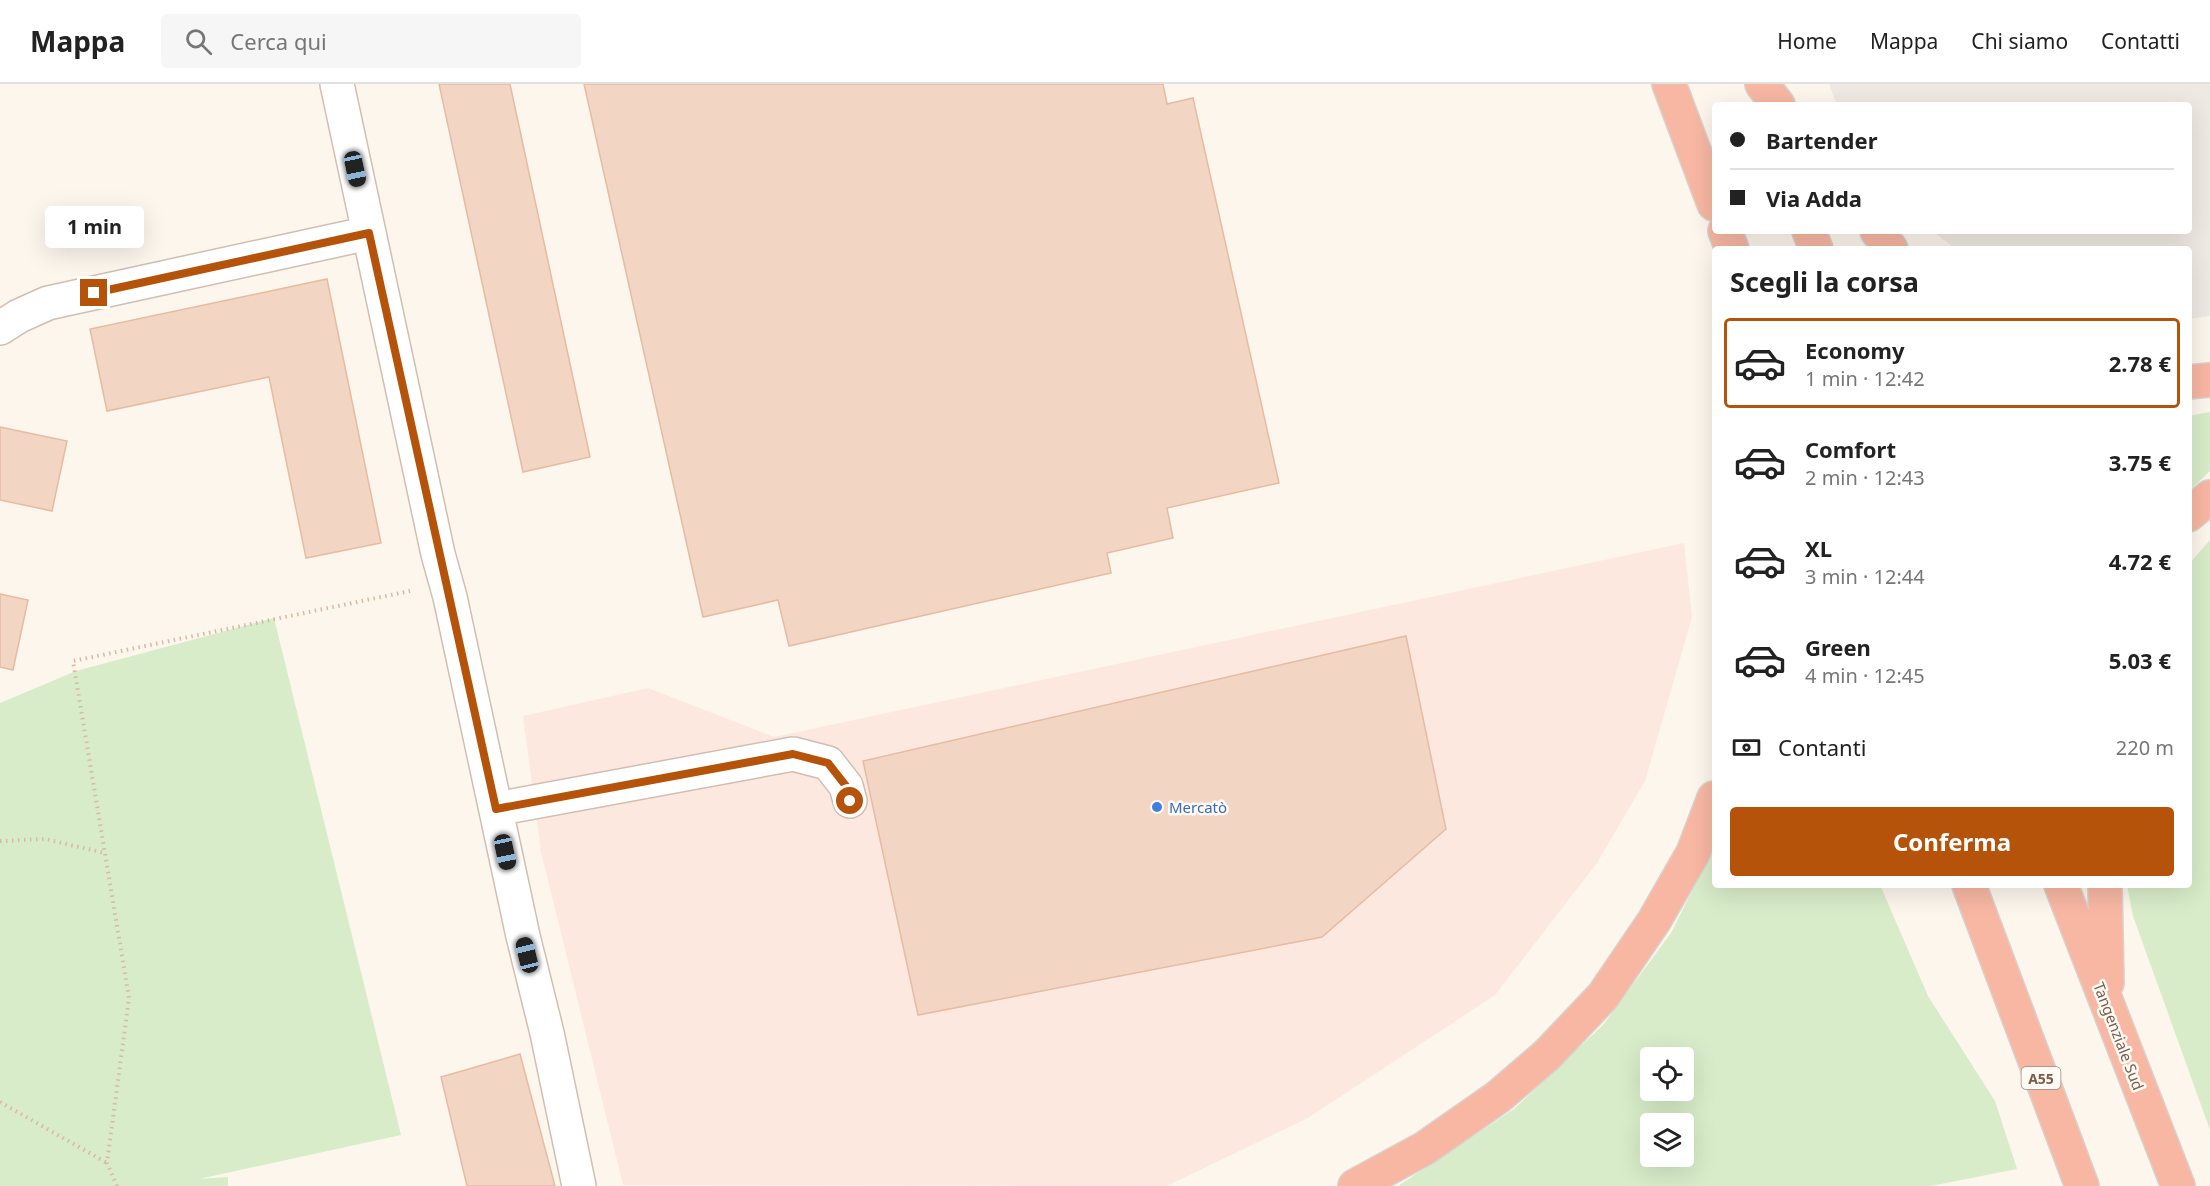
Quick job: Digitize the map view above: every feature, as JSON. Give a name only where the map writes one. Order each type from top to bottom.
[{"type":"highway","points":[[1669,84],[1712,199]]},
{"type":"highway","points":[[1752,84],[1760,102]]},
{"type":"highway","points":[[1762,84],[1776,102]]},
{"type":"highway","points":[[1880,234],[1890,246]]},
{"type":"highway","points":[[2192,382],[2210,380]]},
{"type":"highway","points":[[2192,512],[2210,497]]},
{"type":"highway","points":[[1355,1186],[1425,1148],[1498,1097],[1547,1055],[1604,996],[1654,921],[1693,854],[1712,803]]},
{"type":"highway","name":"A55","points":[[1970,888],[2082,1186]]},
{"type":"highway","name":"Tangenziale Sud","points":[[2062,888],[2178,1186]]},
{"type":"highway","points":[[2105,888],[2107,1005]]},
{"type":"street","points":[[337,84],[579,1186]]},
{"type":"street","points":[[0,328],[19,316],[48,303],[369,233]]},
{"type":"street","points":[[496,809],[793,754],[828,763],[846,786],[850,801]]},
{"type":"street","points":[[571,1150],[597,1186]]},
{"type":"path","points":[[117,1186],[107,1163],[129,998],[73,661],[447,583]]},
{"type":"path","points":[[0,841],[45,839],[105,853]]},
{"type":"path","points":[[0,1102],[107,1163]]},
{"type":"shaded area","points":[[1829,84],[2210,84],[2210,316],[2192,319],[2192,246],[1951,246],[1937,234],[2192,234],[2192,102],[1836,102]]},
{"type":"shaded area","points":[[1684,543],[1692,617],[1645,781],[1597,863],[1495,995],[1308,1118],[1167,1186],[623,1185],[541,852],[523,716],[648,688],[774,737]]},
{"type":"green space","points":[[2210,412],[2210,471],[2192,488],[2192,415]]},
{"type":"green space","points":[[2210,540],[2210,1130],[2133,916],[2128,888],[2192,888],[2192,561]]},
{"type":"green space","points":[[274,618],[401,1135],[199,1179],[228,1177],[228,1186],[0,1186],[0,703],[76,671]]},
{"type":"green space","points":[[1712,851],[1712,888],[1881,888],[1928,996],[1995,1101],[2017,1169],[1931,1186],[1398,1186],[1514,1109],[1603,1025],[1671,933]]},
{"type":"building","points":[[439,84],[510,84],[590,457],[523,472]]},
{"type":"building","points":[[584,84],[1163,84],[1167,104],[1193,98],[1279,483],[1167,508],[1173,538],[1107,553],[1111,573],[789,646],[778,600],[703,617]]},
{"type":"building","points":[[327,279],[381,543],[306,558],[269,377],[107,411],[90,329]]},
{"type":"building","points":[[0,427],[67,441],[52,511],[0,500]]},
{"type":"building","points":[[0,594],[28,600],[13,670],[0,667]]},
{"type":"building","name":"Mercatò","points":[[1406,636],[1446,829],[1322,937],[918,1015],[863,761]]},
{"type":"building","points":[[520,1054],[555,1186],[467,1186],[441,1077]]},
{"type":"place","name":"Mercatò","points":[[1157,807]]},
{"type":"route","points":[[94,293],[369,233],[496,809],[793,754],[828,763],[846,786],[850,801]]}]
